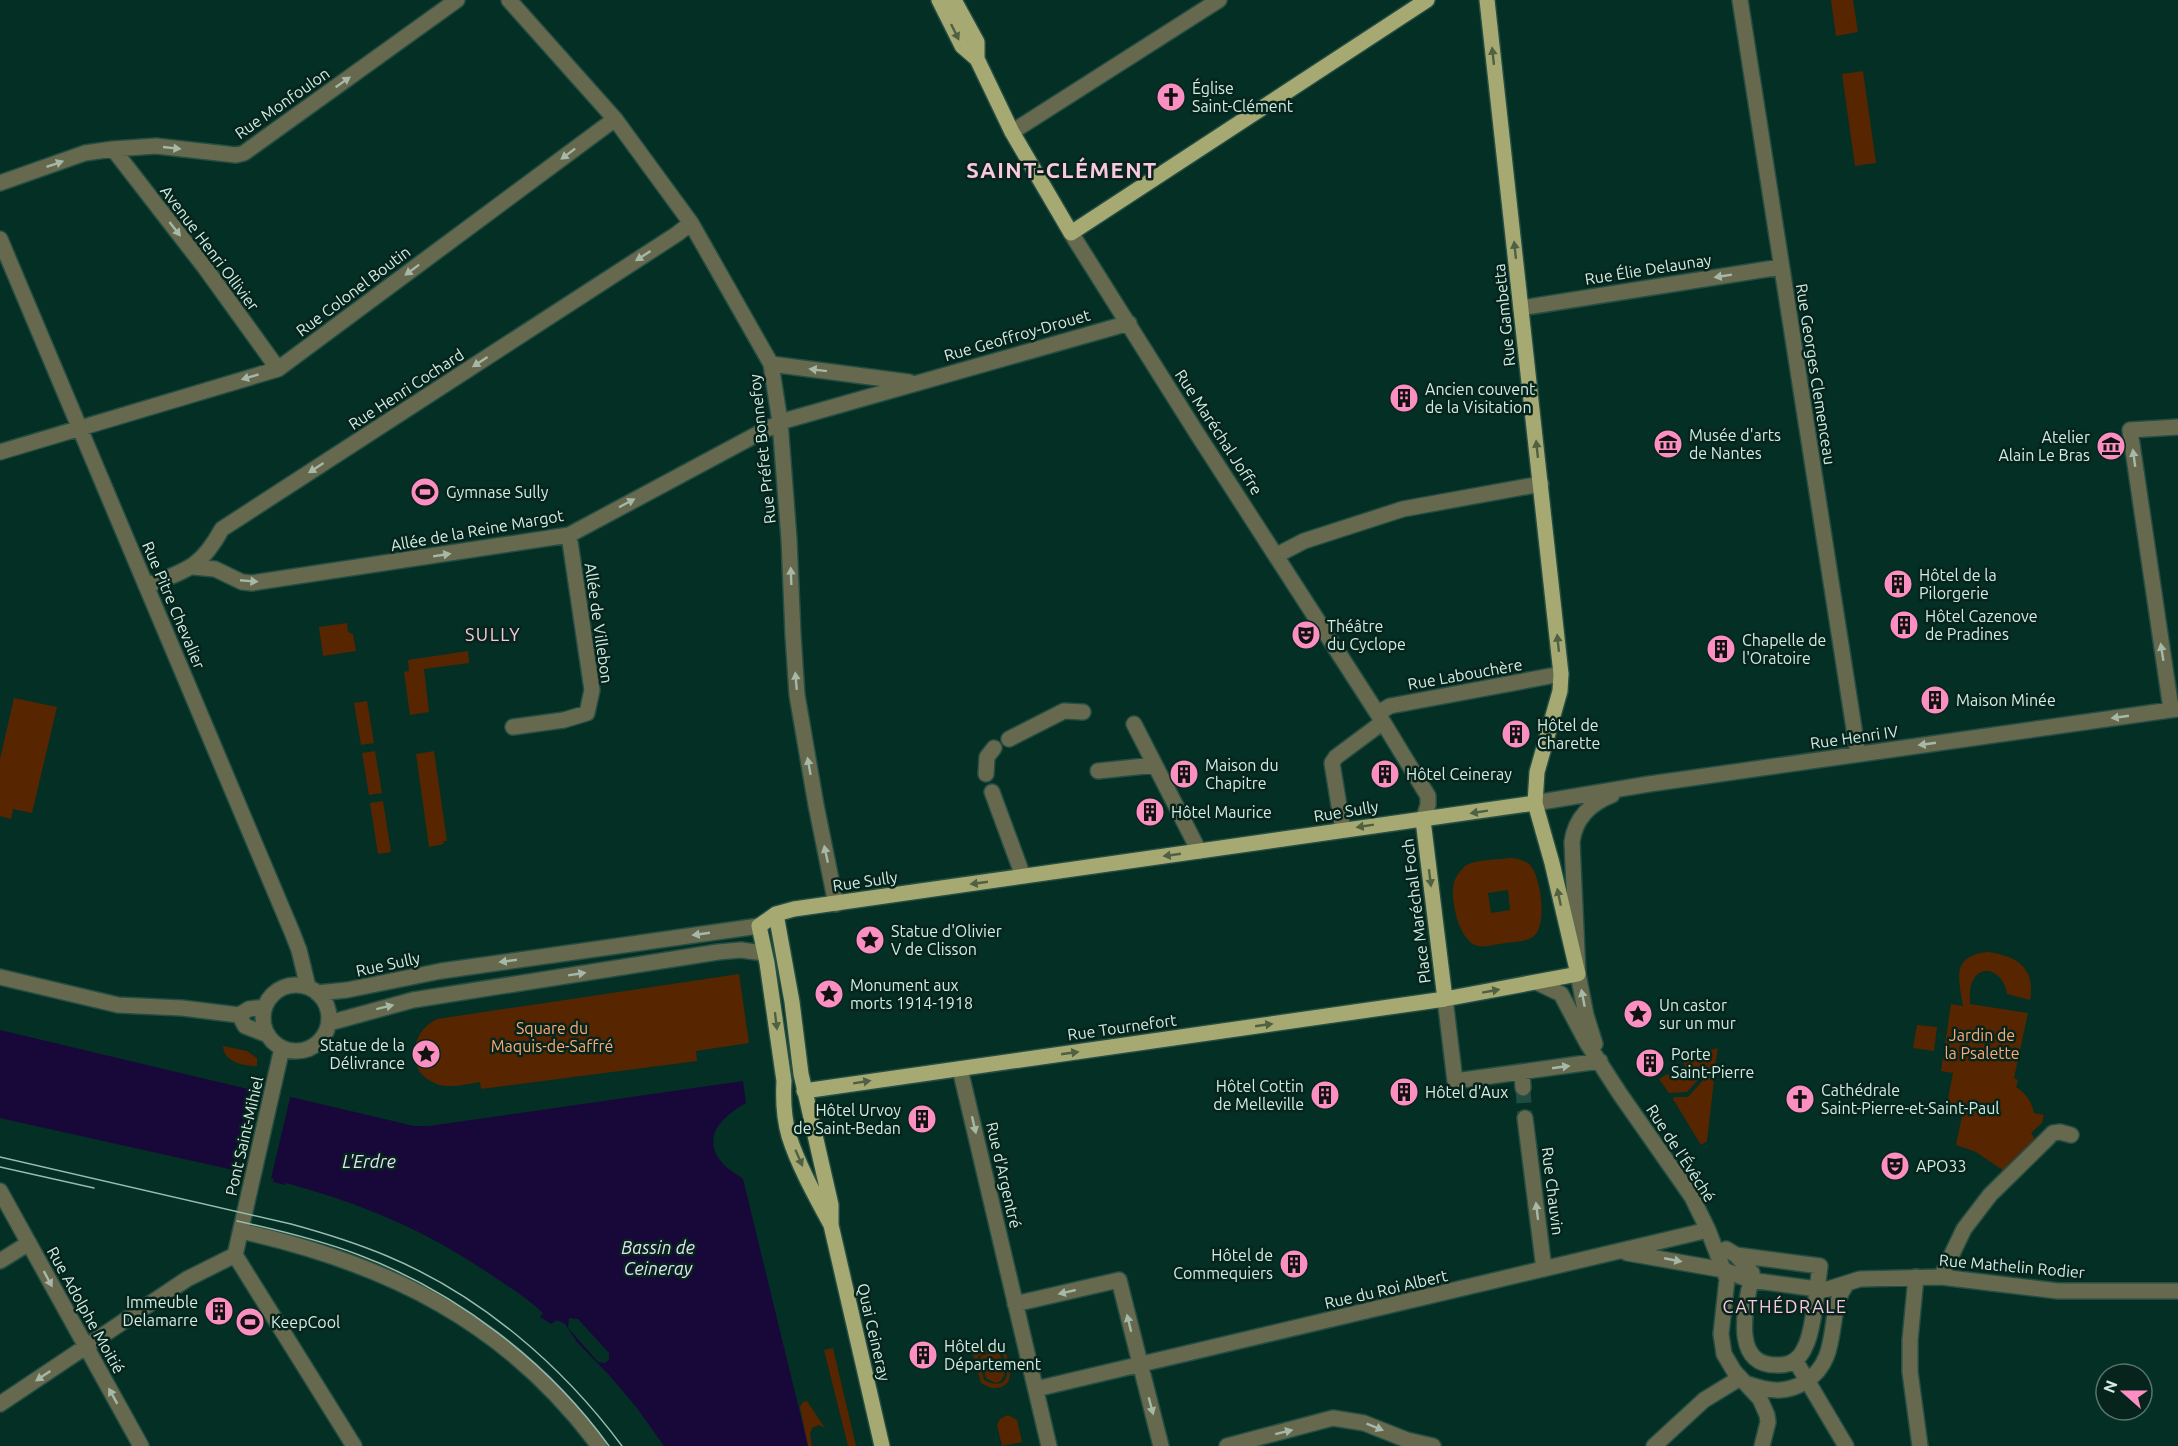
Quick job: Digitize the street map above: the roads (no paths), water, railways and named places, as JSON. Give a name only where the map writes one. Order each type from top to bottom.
[{"type":"main road","name":"Rue Maréchal Joffre","points":[[939,0],[962,46],[977,59],[1012,132],[1071,233]]},
{"type":"main road","name":"Rue Maréchal Joffre","points":[[954,0],[977,42],[977,59]]},
{"type":"main road","points":[[1071,233],[1427,0]]},
{"type":"main road","name":"Rue Gambetta","points":[[1487,0],[1561,674],[1561,689],[1537,772],[1535,803]]},
{"type":"main road","points":[[1535,803],[1552,863],[1578,974]]},
{"type":"main road","name":"Place Maréchal Foch","points":[[1535,803],[1423,820],[1445,999],[1578,974]]},
{"type":"main road","name":"Rue Sully","points":[[759,926],[776,914],[794,909],[1423,820]]},
{"type":"main road","name":"Quai Ceineray","points":[[776,914],[804,1091],[831,1205],[831,1225],[882,1446]]},
{"type":"main road","name":"Quai Ceineray","points":[[759,926],[784,1081],[783,1100],[789,1136],[831,1225]]},
{"type":"main road","name":"Rue Tournefort","points":[[804,1091],[1445,999]]},
{"type":"main road","points":[[784,1081],[804,1091]]},
{"type":"street","name":"Rue Monfoulon","points":[[0,183],[85,153],[113,149],[156,146],[236,155],[244,153],[457,0]]},
{"type":"street","name":"Rue Préfet Bonnefoy","points":[[510,0],[615,119],[691,223],[771,364],[780,422],[797,695],[836,904]]},
{"type":"street","points":[[1012,132],[1219,0]]},
{"type":"street","name":"Rue Georges Clemenceau","points":[[1740,0],[1858,754]]},
{"type":"street","name":"Rue Colonel Boutin","points":[[0,452],[278,369],[615,119]]},
{"type":"street","name":"Avenue Henri Ollivier","points":[[113,149],[206,269],[278,369]]},
{"type":"street","name":"Rue Henri Cochard","points":[[146,586],[193,567],[212,549],[222,529],[691,223]]},
{"type":"street","name":"Rue Maréchal Joffre","points":[[1071,233],[1381,717],[1428,796],[1428,806],[1423,820]]},
{"type":"street","name":"Rue Pitre Chevalier","points":[[0,239],[292,932],[312,990]]},
{"type":"street","name":"Rue Élie Delaunay","points":[[1521,308],[1781,267]]},
{"type":"street","name":"Rue Geoffroy-Drouet","points":[[780,422],[1129,323]]},
{"type":"street","name":"Rue Geoffroy-Drouet","points":[[771,364],[915,383]]},
{"type":"street","name":"Allée de la Reine Margot","points":[[193,567],[215,569],[242,582],[252,583],[569,535],[780,422]]},
{"type":"street","points":[[2174,709],[2130,430],[2178,427]]},
{"type":"street","points":[[1277,555],[1304,541],[1403,509],[1540,484]]},
{"type":"street","name":"Allée de Villebon","points":[[513,727],[564,720],[587,713],[592,690],[569,535]]},
{"type":"street","name":"Rue Labouchère","points":[[1343,830],[1332,763],[1390,706],[1561,674]]},
{"type":"street","name":"Rue Henri IV","points":[[1535,803],[1637,786],[2174,709]]},
{"type":"street","points":[[1010,739],[1064,711],[1083,712]]},
{"type":"street","points":[[1134,724],[1199,851]]},
{"type":"street","points":[[986,774],[987,757],[994,748]]},
{"type":"street","points":[[1098,771],[1155,765]]},
{"type":"street","points":[[1600,1061],[1586,1015],[1578,974],[1572,842],[1582,816],[1592,805],[1637,786]]},
{"type":"street","points":[[992,792],[1023,876]]},
{"type":"street","name":"Rue Sully","points":[[312,990],[347,990],[441,971],[759,926]]},
{"type":"street","points":[[328,1023],[393,1005],[456,993],[718,952],[741,950],[764,953]]},
{"type":"street","points":[[0,977],[118,1005],[182,1008],[239,1015],[249,1009],[265,1007]]},
{"type":"street","points":[[1538,983],[1561,994],[1587,1043],[1600,1061]]},
{"type":"street","points":[[291,986],[312,990],[328,1010],[328,1023],[323,1037],[311,1047],[296,1051],[282,1048],[268,1035],[263,1021],[265,1007],[270,998],[280,989],[291,986]]},
{"type":"street","name":"Place Maréchal Foch","points":[[1445,999],[1455,1082],[1600,1061]]},
{"type":"street","points":[[239,1015],[245,1026],[268,1035]]},
{"type":"street","name":"Pont Saint-Mihiel","points":[[236,1256],[282,1048]]},
{"type":"street","name":"Rue de l'Évêché","points":[[1600,1061],[1620,1094],[1692,1197],[1724,1270]]},
{"type":"street","name":"Rue d'Argentré","points":[[960,1069],[1050,1446]]},
{"type":"street","points":[[1522,1072],[1523,1088]]},
{"type":"street","name":"Rue Chauvin","points":[[1525,1118],[1544,1269]]},
{"type":"street","points":[[1941,1277],[1964,1229],[1990,1195],[2053,1133],[2071,1135]]},
{"type":"street","name":"Rue Adolphe Moitié","points":[[0,1191],[141,1446]]},
{"type":"street","name":"Rue du Roi Albert","points":[[1036,1389],[1708,1230]]},
{"type":"street","points":[[241,1231],[285,1241],[342,1259],[393,1279],[431,1298],[492,1338],[526,1366],[565,1406],[599,1446]]},
{"type":"street","points":[[0,1261],[29,1243]]},
{"type":"street","name":"Rue du Roi Albert","points":[[1622,1252],[1724,1270],[1750,1280],[1817,1289]]},
{"type":"street","points":[[1731,1252],[1824,1266],[1817,1289],[1805,1349],[1796,1360],[1782,1365],[1763,1362],[1754,1357],[1745,1344],[1745,1324],[1752,1273],[1731,1252]]},
{"type":"street","points":[[0,1404],[187,1280],[236,1256],[354,1446]]},
{"type":"street","points":[[1724,1270],[1726,1279],[1722,1344],[1728,1363],[1760,1399],[1767,1415],[1768,1422],[1763,1442]]},
{"type":"street","points":[[1916,1277],[1910,1340],[1910,1372],[1920,1446]]},
{"type":"street","name":"Rue Mathelin Rodier","points":[[1817,1289],[1824,1290],[1855,1280],[1941,1277],[2058,1291],[2178,1291]]},
{"type":"street","points":[[1014,1297],[1119,1280],[1161,1446]]},
{"type":"street","points":[[1654,1446],[1704,1400],[1744,1381],[1777,1391],[1796,1387],[1808,1380],[1820,1369],[1825,1360],[1841,1292],[1848,1283]]},
{"type":"street","points":[[1796,1360],[1844,1443]]},
{"type":"street","points":[[1227,1446],[1333,1418],[1364,1423],[1407,1440],[1433,1446]]},
{"type":"water","points":[[0,1030],[414,1126],[429,1126],[743,1081],[746,1103],[722,1121],[714,1137],[714,1145],[724,1165],[743,1179],[808,1446],[664,1446],[637,1408],[577,1342],[565,1324],[557,1320],[551,1324],[540,1317],[543,1313],[516,1291],[463,1256],[414,1230],[366,1209],[286,1183],[285,1185],[273,1182],[274,1179],[0,1118]],"holes":[[[569,1318],[578,1319],[609,1353],[609,1360],[605,1363],[598,1362],[568,1328]]]},
{"type":"tunnel","points":[[1523,1088],[1525,1118]]},
{"type":"tram line","points":[[0,1157],[291,1224],[340,1238],[387,1256],[455,1291],[517,1335],[573,1388],[622,1446]]},
{"type":"tram line","points":[[0,1167],[94,1188]]},
{"type":"tram line","points":[[237,1221],[299,1236],[359,1255],[395,1270],[431,1289],[498,1333],[529,1358],[585,1415],[609,1446]]},
{"type":"place","name":"Église Saint-Clément","points":[[1171,97]]},
{"type":"place","name":"Ancien couvent de la Visitation","points":[[1404,398]]},
{"type":"place","name":"Musée d'arts de Nantes","points":[[1668,444]]},
{"type":"place","name":"Atelier Alain Le Bras","points":[[2111,446]]},
{"type":"place","name":"Gymnase Sully","points":[[425,492]]},
{"type":"place","name":"Hôtel de la Pilorgerie","points":[[1898,584]]},
{"type":"place","name":"Hôtel Cazenove de Pradines","points":[[1904,625]]},
{"type":"place","name":"Théâtre du Cyclope","points":[[1306,635]]},
{"type":"place","name":"Chapelle de l'Oratoire","points":[[1721,649]]},
{"type":"place","name":"Maison Minée","points":[[1935,700]]},
{"type":"place","name":"Hôtel de Charette","points":[[1516,734]]},
{"type":"place","name":"Maison du Chapitre","points":[[1184,774]]},
{"type":"place","name":"Hôtel Ceineray","points":[[1385,774]]},
{"type":"place","name":"Hôtel Maurice","points":[[1150,812]]},
{"type":"place","name":"Statue d'Olivier V de Clisson","points":[[870,940]]},
{"type":"place","name":"Monument aux morts 1914-1918","points":[[829,994]]},
{"type":"place","name":"Un castor sur un mur","points":[[1638,1014]]},
{"type":"place","name":"Statue de la Délivrance","points":[[426,1054]]},
{"type":"place","name":"Porte Saint-Pierre","points":[[1650,1063]]},
{"type":"place","name":"Hôtel d'Aux","points":[[1404,1092]]},
{"type":"place","name":"Hôtel Cottin de Melleville","points":[[1325,1095]]},
{"type":"place","name":"Cathédrale Saint-Pierre-et-Saint-Paul","points":[[1800,1099]]},
{"type":"place","name":"Hôtel Urvoy de Saint-Bedan","points":[[922,1119]]},
{"type":"place","name":"APO33","points":[[1895,1166]]},
{"type":"place","name":"Hôtel de Commequiers","points":[[1294,1264]]},
{"type":"place","name":"Immeuble Delamarre","points":[[219,1311]]},
{"type":"place","name":"KeepCool","points":[[250,1322]]},
{"type":"place","name":"Hôtel du Département","points":[[923,1355]]},
{"type":"district","name":"SAINT-CLÉMENT","points":[[1062,169]]},
{"type":"district","name":"SULLY","points":[[493,634]]},
{"type":"district","name":"CATHÉDRALE","points":[[1785,1306]]},
{"type":"park label","name":"Square du Maquis-de-Saffré","points":[[552,1037]]},
{"type":"park label","name":"Jardin de la Psalette","points":[[1982,1044]]},
{"type":"water label","name":"L'Erdre","points":[[369,1161]]},
{"type":"water label","name":"Bassin de Ceineray","points":[[658,1257]]}]
